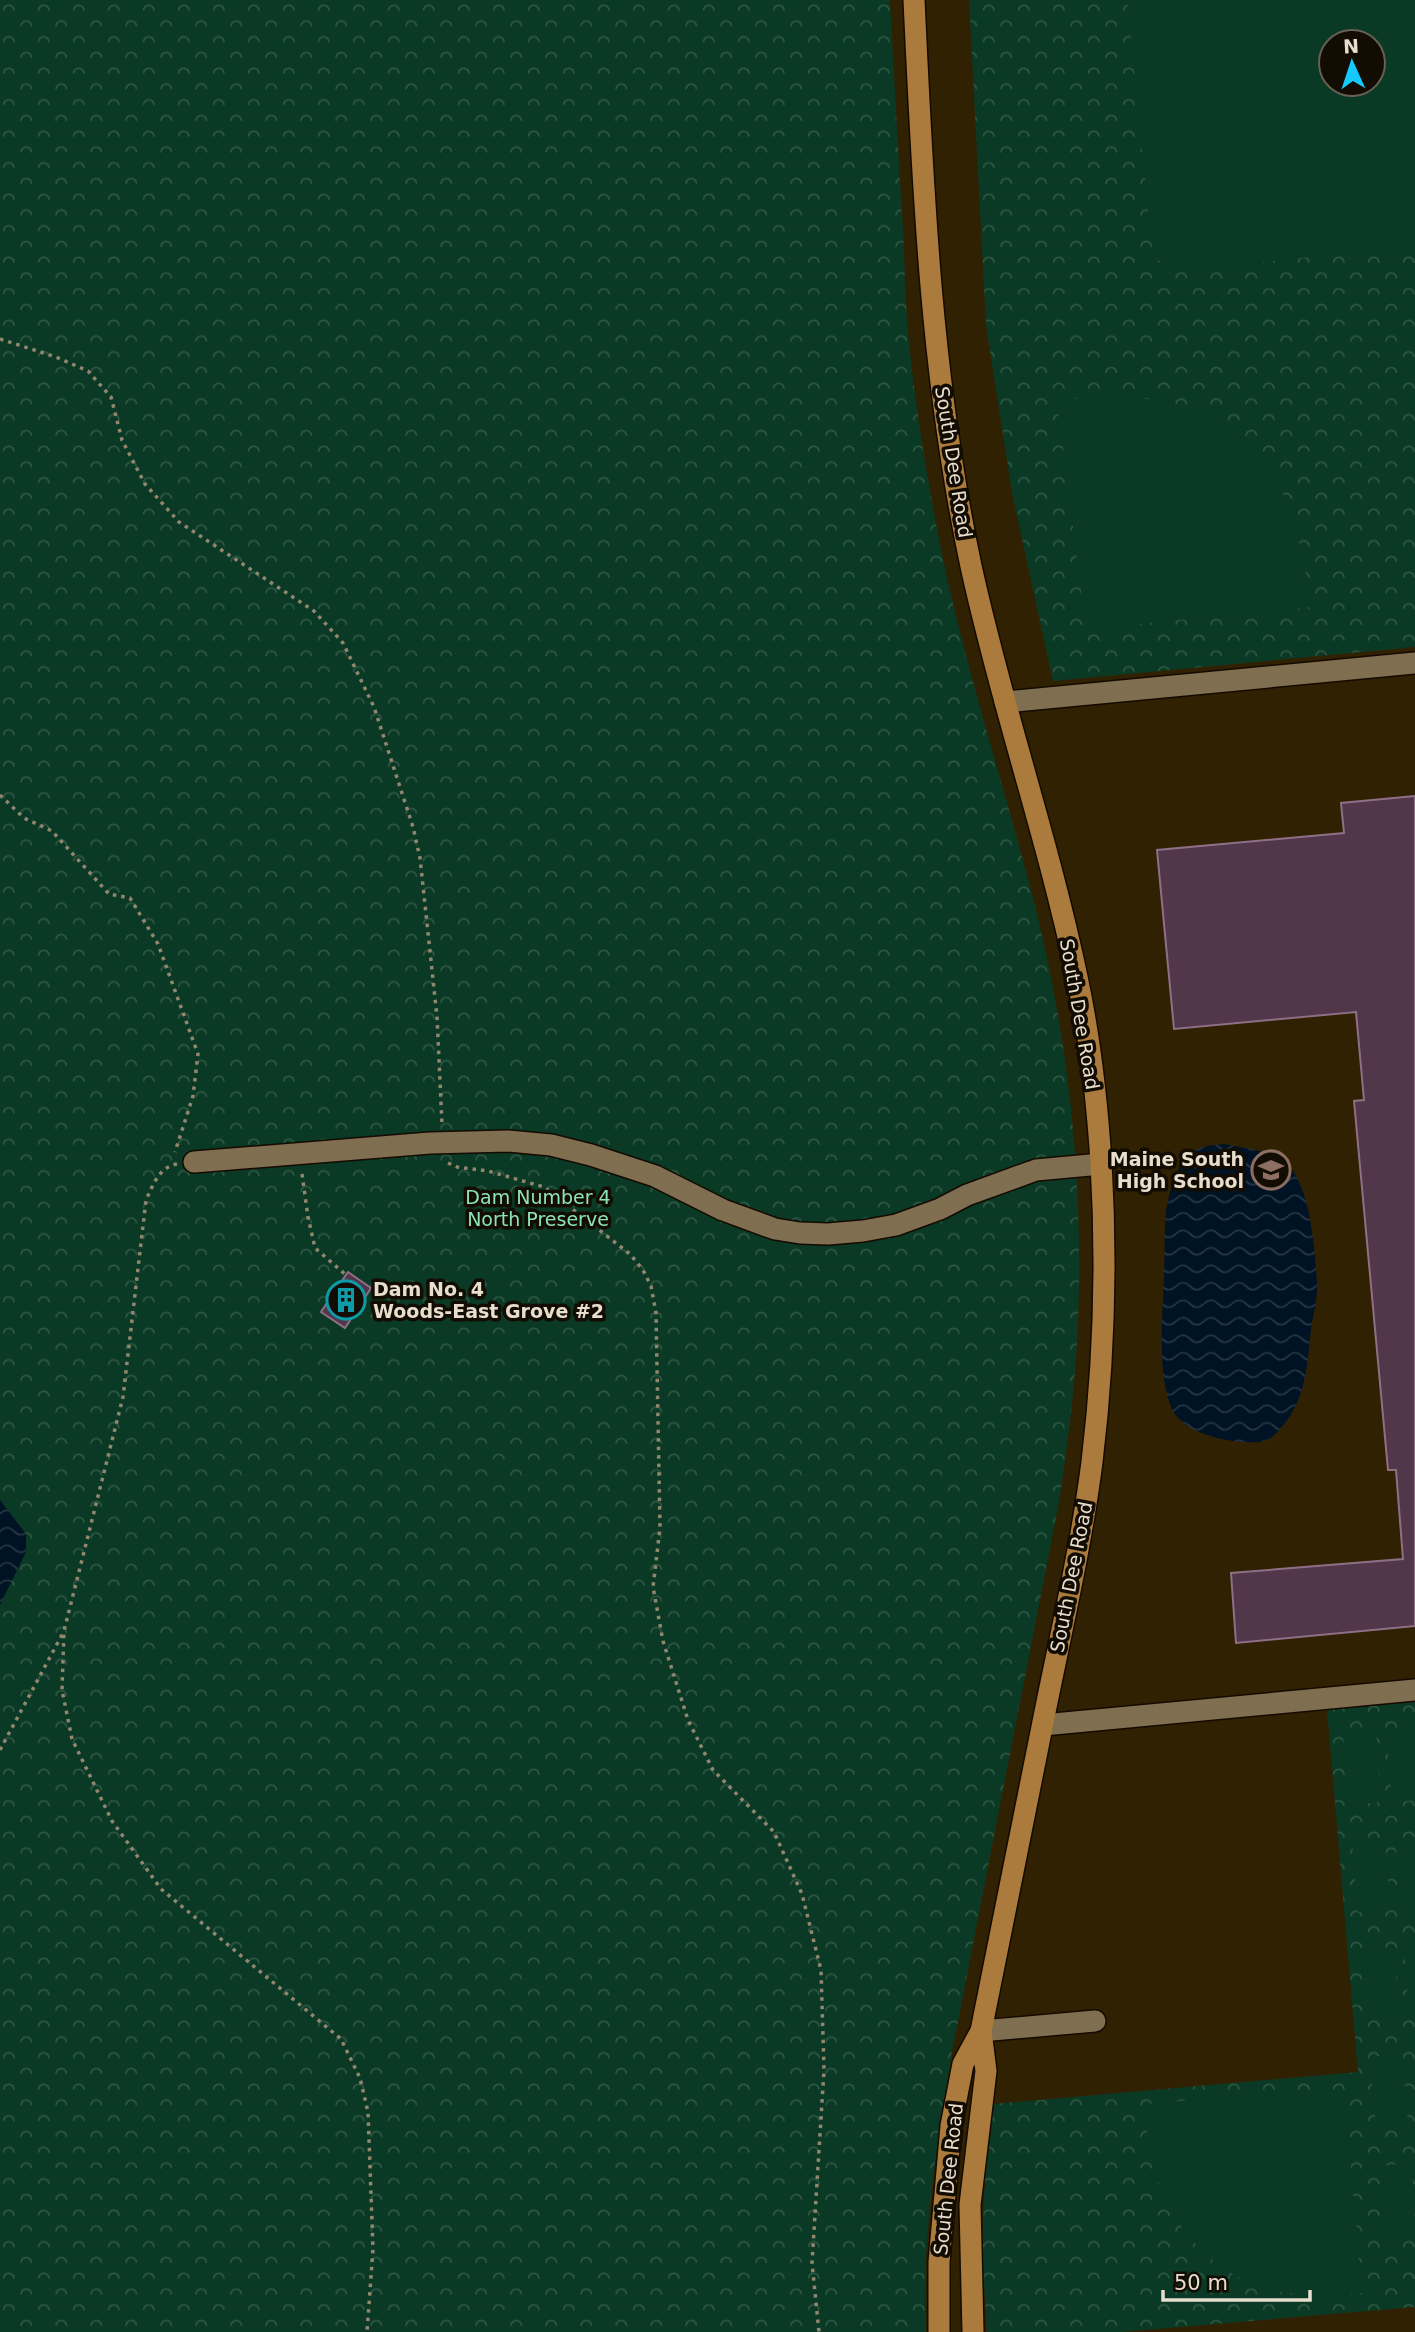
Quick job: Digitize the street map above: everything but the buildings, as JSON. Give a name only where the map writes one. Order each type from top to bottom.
[{"type":"main road","name":"South Dee Road","points":[[914,0],[923,201],[935,343],[949,452],[971,567],[1078,981],[1094,1081],[1101,1164],[1104,1263],[1100,1379],[1091,1466],[1076,1561],[981,2031],[963,2064],[951,2126],[939,2262],[939,2332]]},
{"type":"main road","name":"South Dee Road","points":[[973,2332],[970,2205],[986,2071],[981,2031]]},
{"type":"lane","points":[[1005,702],[1415,663]]},
{"type":"lane","points":[[194,1162],[430,1143],[508,1141],[551,1145],[591,1154],[655,1176],[723,1210],[775,1229],[828,1234],[896,1225],[1036,1170],[1101,1164]]},
{"type":"lane","points":[[1043,1725],[1415,1690]]},
{"type":"lane","points":[[981,2031],[1095,2021]]},
{"type":"path","points":[[0,339],[56,357],[88,371],[111,397],[122,440],[145,484],[179,522],[314,611],[343,643],[374,707],[413,827],[420,858],[437,1017],[443,1130]]},
{"type":"path","points":[[0,795],[24,818],[52,831],[109,894],[130,898],[158,944],[198,1054],[193,1096],[172,1164],[156,1178],[146,1200],[123,1397],[64,1632],[62,1690],[72,1739],[112,1821],[161,1889],[341,2039],[360,2078],[368,2112],[373,2249],[367,2332]]},
{"type":"path","points":[[300,1154],[307,1217],[315,1248],[346,1275]]},
{"type":"path","points":[[172,1164],[194,1162]]},
{"type":"path","points":[[472,1169],[544,1187],[630,1254],[651,1286],[656,1313],[660,1528],[653,1587],[663,1641],[688,1720],[713,1770],[774,1832],[802,1894],[821,1970],[824,2070],[812,2263],[819,2332]]},
{"type":"path","points":[[0,1750],[64,1632]]},
{"type":"green space","name":"Dam Number 4 North Preserve","points":[[0,0],[890,0],[907,315],[920,431],[956,617],[1048,963],[1073,1125],[1079,1234],[1077,1343],[1065,1462],[946,2087],[928,2226],[926,2332],[0,2332]]},
{"type":"green space","points":[[969,0],[1415,0],[1415,647],[1053,681],[1012,493],[986,325]]},
{"type":"green space","points":[[1127,0],[1415,0],[1415,247],[1176,270],[1153,257]]},
{"type":"green space","points":[[1134,397],[1181,405],[1207,414],[1233,429],[1254,449],[1271,471],[1294,523],[1311,607],[1097,628],[1084,615],[1057,399]]},
{"type":"green space","points":[[1415,1702],[1415,2307],[1121,2332],[987,2332],[982,2251],[985,2175],[992,2104],[1358,2072],[1327,1709]]},
{"type":"green space","points":[[1415,1729],[1415,1800],[1392,1802],[1386,1731]]},
{"type":"green space","points":[[1376,1732],[1381,1802],[1348,1805],[1343,1735]]},
{"type":"green space","points":[[1415,1837],[1415,1908],[1401,1909],[1395,1838]]},
{"type":"green space","points":[[1385,1839],[1390,1910],[1358,1912],[1352,1842]]},
{"type":"green space","points":[[1415,1945],[1415,2016],[1409,2016],[1404,1946]]},
{"type":"green space","points":[[1394,1947],[1399,2018],[1366,2020],[1361,1950]]},
{"type":"green space","points":[[1403,2055],[1408,2125],[1376,2128],[1370,2057]]},
{"type":"green space","points":[[1331,2089],[1345,2101],[1362,2293],[1332,2295],[1281,2292],[1238,2277],[1202,2250],[1187,2233],[1163,2194],[1149,2148],[1144,2104]]},
{"type":"green space","points":[[1412,2163],[1415,2233],[1385,2236],[1379,2166]]},
{"type":"water","points":[[1225,1144],[1267,1153],[1289,1166],[1307,1205],[1313,1238],[1317,1295],[1304,1382],[1289,1418],[1273,1436],[1259,1442],[1224,1439],[1188,1426],[1173,1411],[1164,1381],[1162,1326],[1165,1219],[1170,1191],[1187,1157],[1207,1146]]},
{"type":"water","points":[[0,1500],[26,1534],[26,1552],[0,1605]]},
{"type":"place","name":"Maine South High School","points":[[1271,1170]]},
{"type":"place","name":"Dam No. 4 Woods-East Grove #2","points":[[346,1300]]}]
